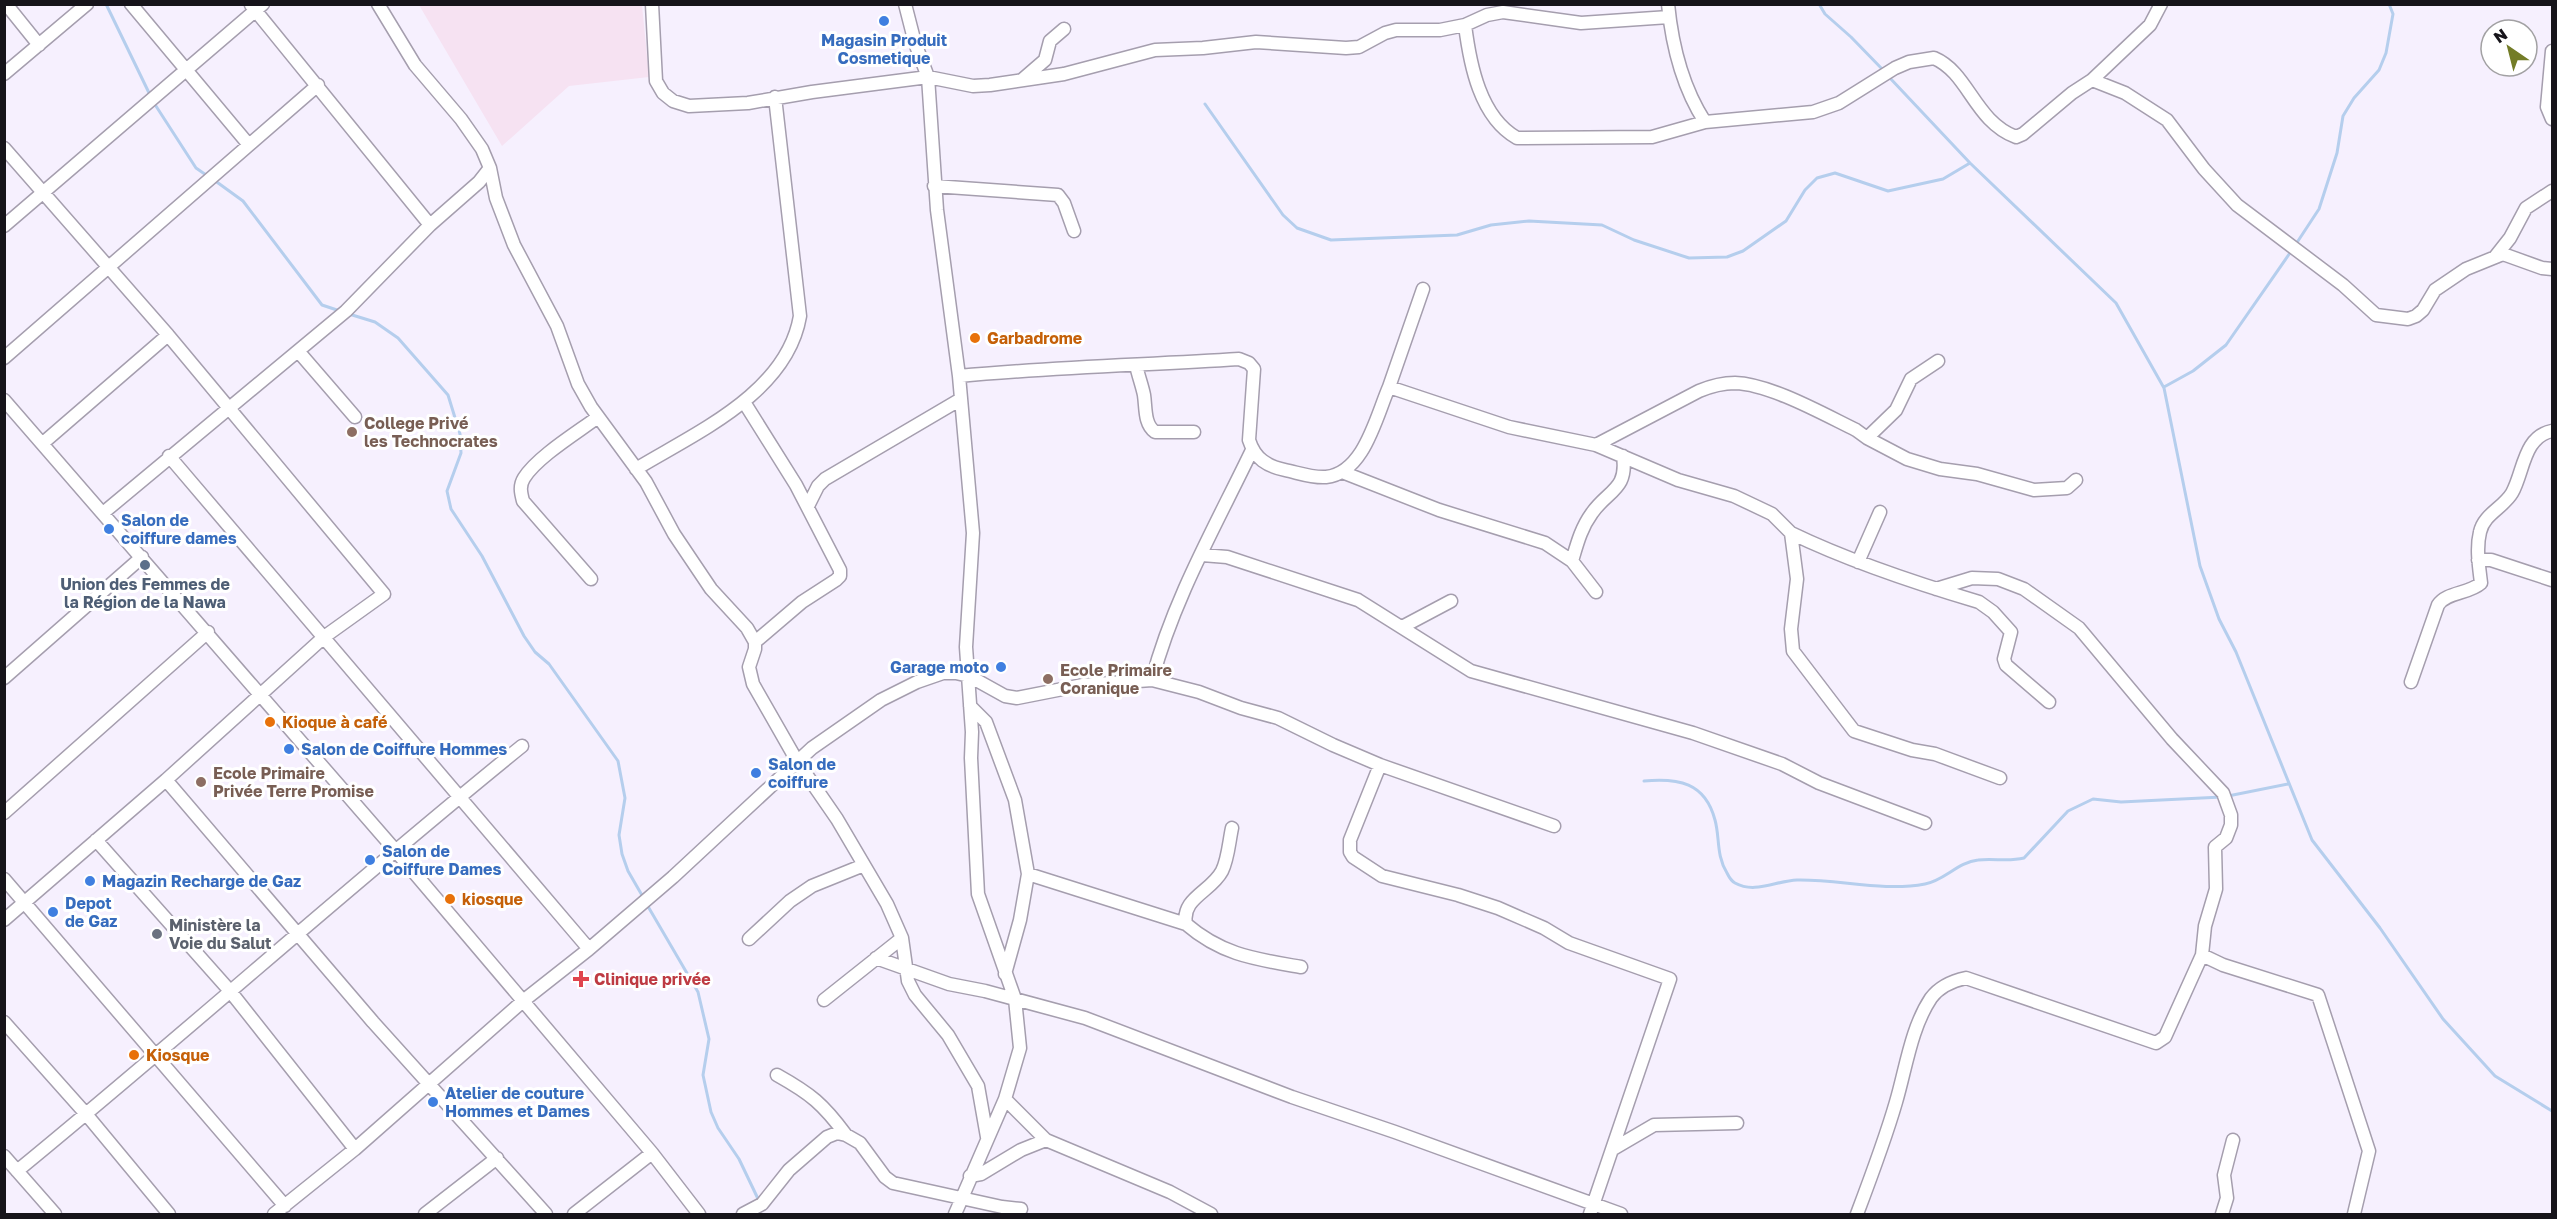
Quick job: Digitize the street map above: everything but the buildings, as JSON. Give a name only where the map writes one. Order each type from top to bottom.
[{"type":"street","points":[[6,4],[39,45]]},
{"type":"street","points":[[4,74],[87,4]]},
{"type":"street","points":[[131,4],[249,145]]},
{"type":"street","points":[[378,4],[415,65],[461,119],[482,149],[490,168],[496,198],[514,244],[557,326],[578,384],[598,417],[636,469],[674,534],[711,589],[747,628],[755,642],[749,667],[753,684],[796,761],[837,819],[887,904],[902,938],[904,967],[908,981],[915,995],[948,1035],[978,1086],[987,1137]]},
{"type":"street","points":[[652,4],[656,81],[663,93],[673,101],[689,106],[748,103],[775,97],[928,77],[973,86],[1064,74],[1155,50],[1256,42],[1346,48],[1359,46],[1396,30],[1440,30],[1465,25],[1487,15],[1503,12],[1581,23],[1669,11],[1676,52],[1705,122]]},
{"type":"street","points":[[905,4],[915,43],[928,77],[934,186],[959,376],[973,533],[966,647],[978,894],[1015,999],[1020,1048],[1005,1099],[955,1215]]},
{"type":"street","points":[[1465,25],[1469,59],[1491,112],[1503,130],[1517,138],[1652,137],[1705,122],[1796,115],[1829,108],[1894,68],[1934,58],[1950,69],[1990,122],[2016,137],[2023,134],[2072,93],[2092,80],[2150,25],[2162,4]]},
{"type":"street","points":[[4,226],[44,194],[256,6],[430,225]]},
{"type":"street","points":[[1023,79],[1045,60],[1050,41],[1064,29]]},
{"type":"street","points":[[2553,51],[2547,107],[2553,119]]},
{"type":"street","points":[[2092,80],[2125,93],[2167,120],[2204,169],[2237,205],[2343,285],[2376,315],[2408,319],[2416,316],[2423,310],[2434,290],[2466,269],[2503,254],[2542,268],[2553,269]]},
{"type":"street","points":[[4,358],[318,85]]},
{"type":"street","points":[[636,469],[744,402],[766,382],[792,346],[800,316],[775,97]]},
{"type":"street","points":[[4,148],[168,335],[384,594],[324,637],[166,780],[4,920]]},
{"type":"street","points":[[103,513],[346,311],[430,225],[479,182],[490,168]]},
{"type":"street","points":[[934,186],[1058,195],[1064,203],[1074,231]]},
{"type":"street","points":[[2495,257],[2510,238],[2526,208],[2553,191]]},
{"type":"street","points":[[959,376],[1043,368],[1136,366],[1239,359],[1249,363],[1254,369],[1249,440],[1258,459],[1270,467],[1314,477],[1328,477],[1342,472],[1360,456],[1389,387],[1423,289]]},
{"type":"street","points":[[43,443],[168,335]]},
{"type":"street","points":[[298,351],[355,417]]},
{"type":"street","points":[[1867,438],[1902,402],[1905,389],[1911,379],[1938,361]]},
{"type":"street","points":[[1136,366],[1144,395],[1148,423],[1152,430],[1155,432],[1194,432]]},
{"type":"street","points":[[1596,445],[1699,391],[1715,385],[1736,383],[1774,392],[1856,430],[1867,438],[1918,463],[1977,474],[2034,490],[2067,488],[2076,480]]},
{"type":"street","points":[[1389,387],[1509,427],[1596,445],[1678,480],[1749,502],[1772,514],[1791,532],[1825,549],[1979,602],[1993,612],[2011,632],[2004,660],[2006,665],[2049,702]]},
{"type":"street","points":[[808,506],[818,486],[825,479],[961,399]]},
{"type":"street","points":[[4,400],[208,632],[395,850],[652,1153],[699,1215]]},
{"type":"street","points":[[744,402],[808,506],[840,570],[840,576],[802,602],[755,642]]},
{"type":"street","points":[[591,579],[523,501],[520,489],[523,479],[534,466],[598,417]]},
{"type":"street","points":[[2411,682],[2441,600],[2471,591],[2481,583],[2478,560],[2480,532],[2487,518],[2511,495],[2529,448],[2538,438],[2553,431]]},
{"type":"street","points":[[1152,680],[1160,646],[1252,450]]},
{"type":"street","points":[[169,456],[589,949]]},
{"type":"street","points":[[1572,561],[1581,530],[1591,514],[1623,478],[1625,470],[1623,456]]},
{"type":"street","points":[[1342,472],[1438,510],[1545,543],[1572,561],[1596,592]]},
{"type":"street","points":[[1858,562],[1880,512]]},
{"type":"street","points":[[1791,532],[1797,579],[1791,629],[1793,651],[1854,731],[1912,750],[1935,754],[2000,778]]},
{"type":"street","points":[[1202,555],[1227,557],[1358,600],[1471,671],[1693,733],[1782,764],[1828,787],[1925,823]]},
{"type":"street","points":[[4,678],[142,557]]},
{"type":"street","points":[[2478,560],[2491,561],[2553,580]]},
{"type":"street","points":[[1857,1215],[1885,1140],[1913,1036],[1932,997],[1951,981],[1966,978],[2156,1043],[2164,1037],[2202,955],[2205,926],[2216,889],[2216,846],[2226,838],[2231,825],[2231,814],[2223,793],[2172,739],[2079,628],[2024,589],[1998,579],[1972,578],[1936,589]]},
{"type":"street","points":[[1402,627],[1451,601]]},
{"type":"street","points":[[4,813],[208,632]]},
{"type":"street","points":[[274,1215],[355,1149],[523,1001],[589,949],[696,856],[796,761],[858,715],[917,682],[943,673],[969,676],[1005,696],[1017,698],[1083,685],[1152,680],[1199,692],[1241,708],[1278,718],[1332,745],[1380,765],[1554,826]]},
{"type":"street","points":[[970,706],[986,722],[1015,800],[1028,874],[1020,920],[1005,974]]},
{"type":"street","points":[[17,1170],[86,1114],[297,932],[522,746]]},
{"type":"street","points":[[1380,765],[1350,840],[1350,852],[1357,861],[1382,876],[1458,895],[1498,908],[1544,928],[1569,943],[1670,979],[1618,1127],[1613,1149],[1600,1180],[1593,1209]]},
{"type":"street","points":[[166,780],[373,1022],[546,1215]]},
{"type":"street","points":[[1186,924],[1184,914],[1188,905],[1218,877],[1223,869],[1232,828]]},
{"type":"street","points":[[96,840],[230,991],[355,1149]]},
{"type":"street","points":[[749,939],[790,901],[812,886],[864,865]]},
{"type":"street","points":[[1028,874],[1186,924],[1200,936],[1233,953],[1301,967]]},
{"type":"street","points":[[4,879],[285,1206]]},
{"type":"street","points":[[824,1000],[902,938]]},
{"type":"street","points":[[2202,955],[2223,965],[2318,995],[2369,1151],[2354,1215]]},
{"type":"street","points":[[876,958],[949,984],[1085,1018],[1292,1098],[1395,1132],[1593,1209],[1621,1215]]},
{"type":"street","points":[[4,1022],[86,1114],[170,1215]]},
{"type":"street","points":[[777,1075],[808,1092],[824,1106],[846,1135]]},
{"type":"street","points":[[1005,1099],[1046,1140],[1170,1192],[1211,1215]]},
{"type":"street","points":[[1613,1149],[1654,1125],[1737,1123]]},
{"type":"street","points":[[743,1215],[760,1212],[789,1170],[827,1137],[837,1133],[860,1143],[885,1177],[893,1183],[1021,1209]]},
{"type":"street","points":[[970,1176],[981,1174],[1021,1150],[1046,1140]]},
{"type":"street","points":[[2222,1215],[2227,1198],[2224,1175],[2233,1140]]},
{"type":"street","points":[[574,1215],[652,1153]]},
{"type":"street","points":[[4,1156],[55,1215]]},
{"type":"street","points":[[425,1215],[497,1158]]},
{"type":"shaded area","points":[[419,5],[642,5],[649,77],[569,86],[502,146]]},
{"type":"waterway","points":[[106,4],[151,97]]},
{"type":"waterway","points":[[1819,4],[1825,14],[1885,72]]},
{"type":"waterway","points":[[2296,244],[2319,209],[2337,153],[2343,116],[2354,98],[2379,70],[2386,53],[2393,14],[2389,4]]},
{"type":"waterway","points":[[1889,77],[1970,163],[2116,303],[2164,388],[2200,566],[2219,619],[2236,652],[2312,840],[2380,928],[2443,1019],[2495,1076],[2552,1111]]},
{"type":"waterway","points":[[154,103],[196,168],[209,177]]},
{"type":"waterway","points":[[1205,104],[1283,215],[1297,228],[1331,240],[1457,235],[1491,225],[1529,221],[1602,225],[1634,240],[1689,258],[1727,257],[1743,251],[1786,221],[1805,190],[1817,178],[1835,173],[1888,191],[1943,179],[1970,163]]},
{"type":"waterway","points":[[214,180],[243,201],[322,305],[340,311]]},
{"type":"waterway","points":[[2164,387],[2193,371],[2226,345],[2292,250]]},
{"type":"waterway","points":[[349,314],[375,322],[398,338],[448,395],[460,434],[461,453],[447,491],[451,509],[482,556],[524,636],[535,652],[549,664],[618,761],[625,798],[619,835],[622,854],[628,871],[643,897]]},
{"type":"waterway","points":[[1644,781],[1668,780],[1697,790],[1704,797],[1715,820],[1720,853],[1729,877],[1734,882],[1750,887],[1797,880],[1893,887],[1925,884],[1971,861],[2024,858],[2068,811],[2093,799],[2121,802],[2222,797]]},
{"type":"waterway","points":[[2228,796],[2288,784]]},
{"type":"waterway","points":[[646,903],[698,992],[709,1039],[703,1075],[711,1112],[718,1128],[739,1159],[760,1203]]},
{"type":"place","name":"Magasin Produit Cosmetique","points":[[884,21]]},
{"type":"place","name":"Garbadrome","points":[[975,338]]},
{"type":"place","name":"College Privé les Technocrates","points":[[352,432]]},
{"type":"place","name":"Salon de coiffure dames","points":[[109,529]]},
{"type":"place","name":"Union des Femmes de la Région de la Nawa","points":[[145,565]]},
{"type":"place","name":"Garage moto","points":[[1001,667]]},
{"type":"place","name":"Ecole Primaire Coranique","points":[[1048,679]]},
{"type":"place","name":"Kioque à café","points":[[270,722]]},
{"type":"place","name":"Salon de Coiffure Hommes","points":[[289,749]]},
{"type":"place","name":"Salon de coiffure","points":[[756,773]]},
{"type":"place","name":"Ecole Primaire Privée Terre Promise","points":[[201,782]]},
{"type":"place","name":"Salon de Coiffure Dames","points":[[370,860]]},
{"type":"place","name":"Magazin Recharge de Gaz","points":[[90,881]]},
{"type":"place","name":"kiosque","points":[[450,899]]},
{"type":"place","name":"Depot de Gaz","points":[[53,912]]},
{"type":"place","name":"Ministère la Voie du Salut","points":[[157,934]]},
{"type":"place","name":"Clinique privée","points":[[581,979]]},
{"type":"place","name":"Kiosque","points":[[134,1055]]},
{"type":"place","name":"Atelier de couture Hommes et Dames","points":[[433,1102]]}]
